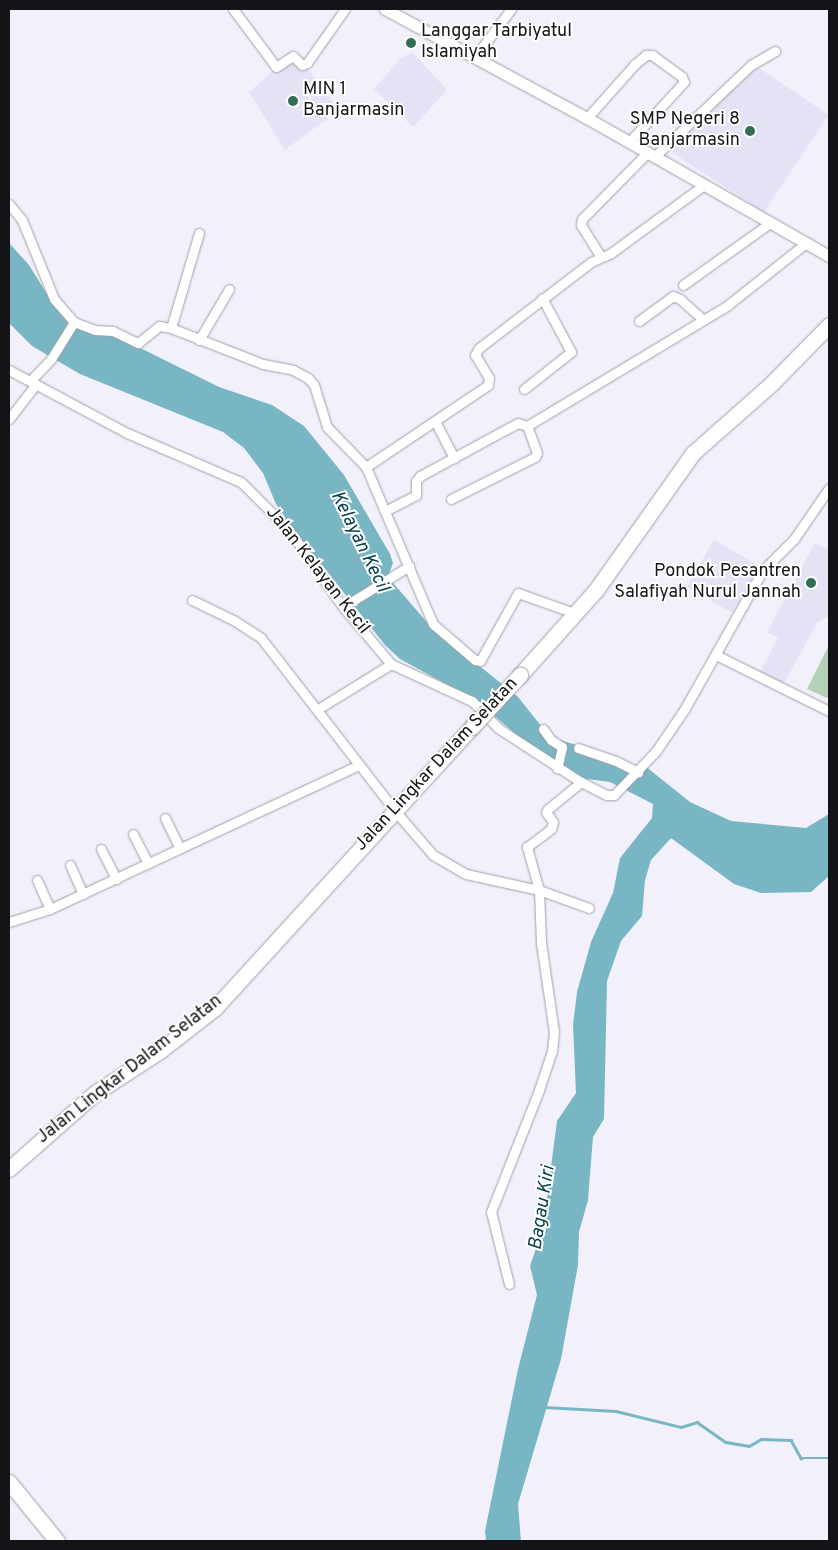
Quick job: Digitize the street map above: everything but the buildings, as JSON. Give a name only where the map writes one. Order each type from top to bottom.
[{"type":"main road","name":"Jalan Lingkar Dalam Selatan","points":[[9,1169],[95,1093],[161,1050],[214,1008],[577,614],[694,453],[772,383],[829,325]]},
{"type":"main road","points":[[9,1482],[57,1541]]},
{"type":"street","points":[[233,9],[276,67],[293,56],[302,65],[308,63],[345,9]]},
{"type":"street","points":[[385,9],[587,118],[829,256]]},
{"type":"street","points":[[475,57],[511,9]]},
{"type":"street","points":[[601,257],[581,225],[582,219],[751,65],[775,51]]},
{"type":"street","points":[[587,118],[642,58],[652,56],[682,76],[684,82],[629,142]]},
{"type":"street","points":[[366,467],[488,385],[489,378],[476,352],[542,298],[601,257],[611,253],[704,185]]},
{"type":"street","points":[[9,204],[22,220],[54,299],[74,323],[95,330],[113,331],[138,343],[159,326],[171,328],[262,364],[293,370],[308,378],[314,385],[328,427],[366,467],[435,628],[477,661],[518,593],[577,614]]},
{"type":"street","points":[[683,285],[770,223]]},
{"type":"street","points":[[171,328],[199,233]]},
{"type":"street","points":[[385,512],[417,494],[416,481],[420,476],[518,423],[527,426],[703,320],[778,268],[806,244]]},
{"type":"street","points":[[199,340],[229,289]]},
{"type":"street","points":[[639,321],[673,296],[680,299],[703,320]]},
{"type":"street","points":[[524,389],[571,352],[542,298]]},
{"type":"street","points":[[9,419],[74,323]]},
{"type":"street","name":"Jalan Kelayan Kecil","points":[[9,370],[127,433],[241,482],[289,530],[391,664],[472,701],[498,728],[556,767],[610,796],[623,788],[638,772]]},
{"type":"street","points":[[435,421],[454,458]]},
{"type":"street","points":[[451,499],[535,457],[537,453],[527,426]]},
{"type":"street","points":[[578,748],[616,761],[638,772],[672,728],[716,654],[762,570],[794,539],[829,488]]},
{"type":"street","points":[[345,606],[409,566]]},
{"type":"street","points":[[192,600],[235,621],[261,638],[318,709],[359,766],[433,855],[458,871],[539,890],[589,908]]},
{"type":"street","points":[[716,654],[829,711]]},
{"type":"street","points":[[318,709],[391,664]]},
{"type":"street","points":[[543,729],[551,740],[562,747],[556,767]]},
{"type":"street","points":[[9,922],[50,909],[359,766]]},
{"type":"street","points":[[509,1284],[490,1216],[552,1051],[554,1032],[542,951],[539,890],[527,847],[551,829],[548,809],[581,782]]},
{"type":"street","points":[[165,818],[180,848]]},
{"type":"street","points":[[133,834],[148,864]]},
{"type":"street","points":[[101,850],[116,879]]},
{"type":"street","points":[[70,865],[83,894]]},
{"type":"street","points":[[37,880],[50,909]]},
{"type":"shaded area","name":"MIN 1 Banjarmasin","points":[[295,52],[339,110],[285,150],[249,92]]},
{"type":"shaded area","points":[[412,52],[447,90],[413,127],[374,89],[400,59]]},
{"type":"shaded area","name":"SMP Negeri 8 Banjarmasin","points":[[753,64],[829,115],[764,212],[663,147]]},
{"type":"shaded area","points":[[714,540],[759,566],[732,613],[687,587]]},
{"type":"shaded area","name":"Pondok Pesantren Salafiyah Nurul Jannah","points":[[815,543],[829,550],[829,616],[817,623],[783,685],[760,672],[778,638],[767,632]]},
{"type":"green space","points":[[829,645],[829,695],[827,698],[807,689]]},
{"type":"water","name":"Kelayan Kecil","points":[[9,243],[29,265],[55,307],[70,323],[108,332],[219,387],[272,405],[304,426],[344,475],[390,554],[393,563],[389,574],[394,584],[431,627],[518,697],[550,737],[612,756],[632,767],[645,766],[690,802],[731,821],[806,828],[829,814],[829,876],[811,892],[761,893],[734,884],[671,838],[651,860],[645,880],[642,916],[621,941],[607,981],[604,1119],[593,1137],[588,1200],[579,1232],[578,1265],[561,1359],[518,1504],[521,1541],[486,1541],[485,1531],[518,1369],[537,1295],[530,1266],[543,1228],[557,1121],[576,1093],[573,1025],[577,992],[591,942],[613,893],[620,858],[652,818],[653,804],[610,782],[580,778],[526,743],[477,701],[400,659],[385,645],[292,527],[276,504],[263,473],[244,448],[223,432],[80,374],[32,346],[9,323]]},
{"type":"waterway","points":[[544,1407],[616,1411],[681,1427],[697,1422],[726,1442],[749,1446],[761,1439],[791,1440],[801,1458],[829,1458]]},
{"type":"place","name":"Langgar Tarbiyatul Islamiyah","points":[[411,43]]},
{"type":"place","name":"MIN 1 Banjarmasin","points":[[293,101]]},
{"type":"place","name":"SMP Negeri 8 Banjarmasin","points":[[750,131]]},
{"type":"place","name":"Pondok Pesantren Salafiyah Nurul Jannah","points":[[811,583]]},
{"type":"water label","name":"Bagau Kiri","points":[[543,1208]]}]
